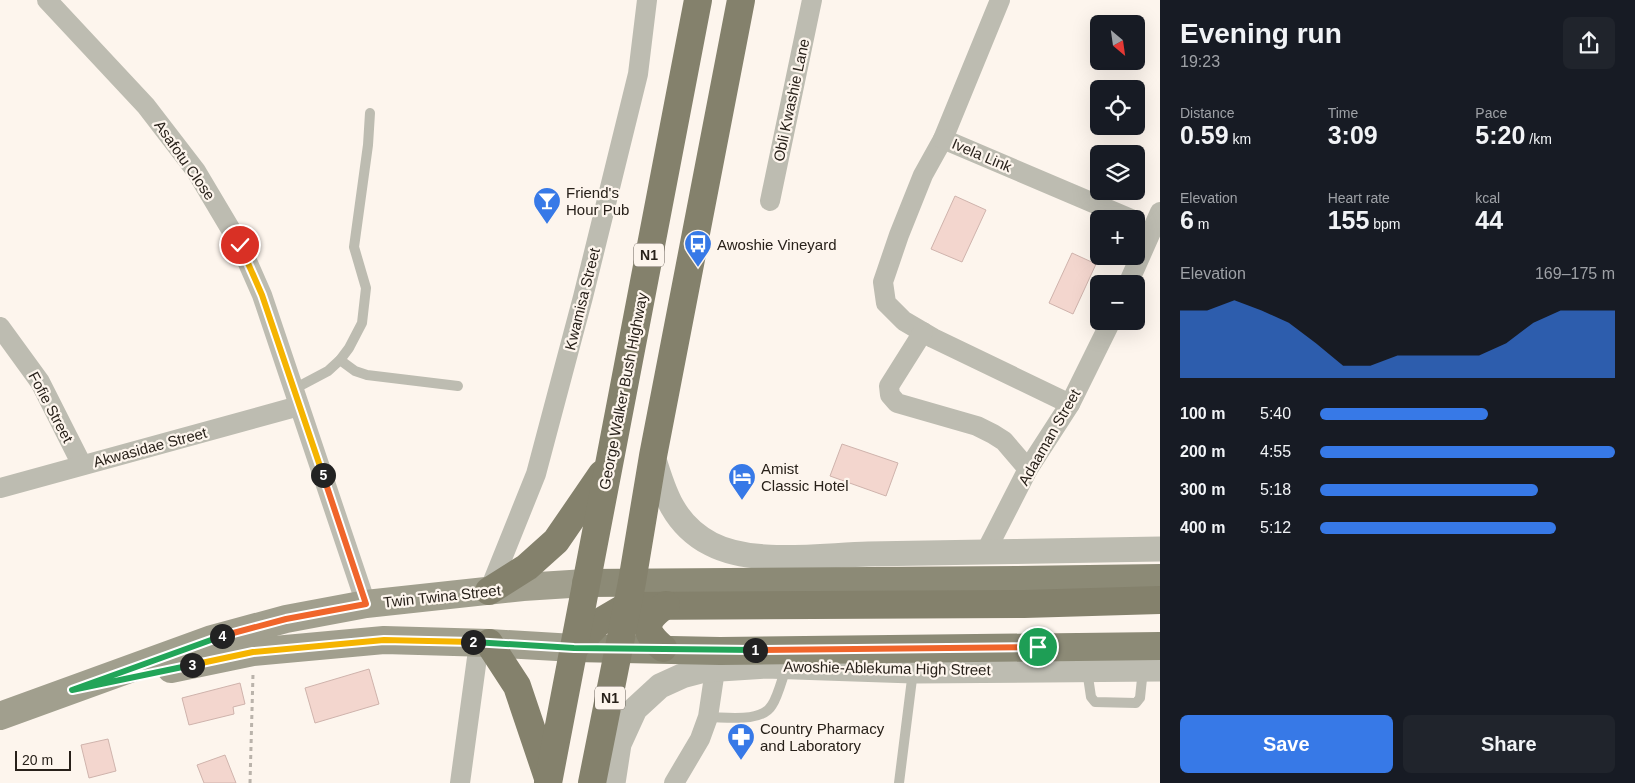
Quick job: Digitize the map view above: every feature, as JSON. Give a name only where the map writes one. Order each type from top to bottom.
[{"type":"highway","name":"George Walker Bush Highway","points":[[548,782],[698,0]]},
{"type":"highway","name":"N1","points":[[592,783],[630,594],[652,456],[741,0]]},
{"type":"highway","points":[[488,591],[528,567],[556,541],[609,464]]},
{"type":"highway","points":[[574,648],[630,594],[666,605],[1024,604],[1160,600]]},
{"type":"highway","points":[[663,648],[652,639],[648,628],[651,618],[656,611],[666,605]]},
{"type":"highway","points":[[484,643],[518,686],[548,782]]},
{"type":"main road","points":[[586,582],[630,594],[1007,580],[1160,578]]},
{"type":"main road","name":"Twin Twina Street","points":[[0,716],[212,639],[286,619],[366,604],[586,582]]},
{"type":"main road","name":"Twin Twina Street","points":[[72,690],[253,652],[384,640],[574,648]]},
{"type":"main road","name":"Awoshie-Ablekuma High Street","points":[[574,648],[663,648],[914,660],[1160,646]]},
{"type":"street","name":"Asafotu Close","points":[[47,0],[146,106],[196,171],[240,245],[262,295],[366,604]]},
{"type":"street","name":"Kwamisa Street","points":[[488,591],[536,474],[583,297],[638,74],[647,0]]},
{"type":"street","name":"Obli Kwashie Lane","points":[[770,201],[812,0]]},
{"type":"street","name":"Ivela Link","points":[[1000,0],[943,138],[1110,210]]},
{"type":"street","points":[[943,138],[923,175],[898,235],[883,282],[886,303],[904,321],[923,332],[1070,404]]},
{"type":"street","points":[[1131,275],[1149,220]]},
{"type":"street","name":"Fofie Street","points":[[0,327],[40,382],[82,465]]},
{"type":"street","name":"Adaaman Street","points":[[985,553],[1028,469],[1070,404],[1107,330]]},
{"type":"street","points":[[923,332],[889,386],[890,395],[897,402],[977,426],[993,434],[1004,441],[1028,469]]},
{"type":"street","name":"Akwasidae Street","points":[[0,488],[82,465],[296,398]]},
{"type":"street","points":[[652,456],[670,506],[688,529],[711,544],[737,555],[809,557],[867,554],[1160,549]]},
{"type":"street","points":[[460,783],[484,643]]},
{"type":"street","name":"Awoshie-Ablekuma High Street","points":[[613,783],[619,744],[635,709],[660,686],[682,676],[716,670],[766,666],[786,667],[914,660],[1087,669],[1152,669]]},
{"type":"street","points":[[674,783],[700,739],[708,718],[716,670]]},
{"type":"lane","points":[[296,398],[340,360],[349,348],[362,323],[366,288],[354,247],[368,145],[370,113]]},
{"type":"lane","points":[[340,360],[355,371],[367,375],[458,386]]},
{"type":"lane","points":[[899,783],[914,660]]},
{"type":"lane","points":[[708,718],[755,717],[764,713],[772,706],[786,667]]},
{"type":"lane","points":[[1087,669],[1091,697],[1095,702],[1136,704],[1152,669]]},
{"type":"path","points":[[250,783],[253,652]]},
{"type":"building","points":[[955,196],[986,210],[962,262],[931,249]]},
{"type":"building","points":[[1072,253],[1090,261],[1090,265],[1096,265],[1073,314],[1049,303]]},
{"type":"building","points":[[842,444],[898,463],[886,496],[830,476]]},
{"type":"building","points":[[369,669],[379,704],[315,723],[305,688]]},
{"type":"building","points":[[240,683],[245,704],[233,707],[234,714],[189,725],[182,698]]},
{"type":"building","points":[[108,739],[116,771],[89,778],[81,745]]},
{"type":"building","points":[[225,755],[236,783],[204,783],[197,765]]},
{"type":"place","name":"Friend's Hour Pub","points":[[547,225]]},
{"type":"place","name":"Awoshie Vineyard","points":[[698,268]]},
{"type":"place","name":"Amist Classic Hotel","points":[[742,501]]},
{"type":"place","name":"Country Pharmacy and Laboratory","points":[[741,761]]},
{"type":"route","points":[[240,245],[262,295],[366,604],[286,619],[212,639],[72,690],[253,652],[384,640],[574,648],[663,648],[720,651],[1038,647]]}]
